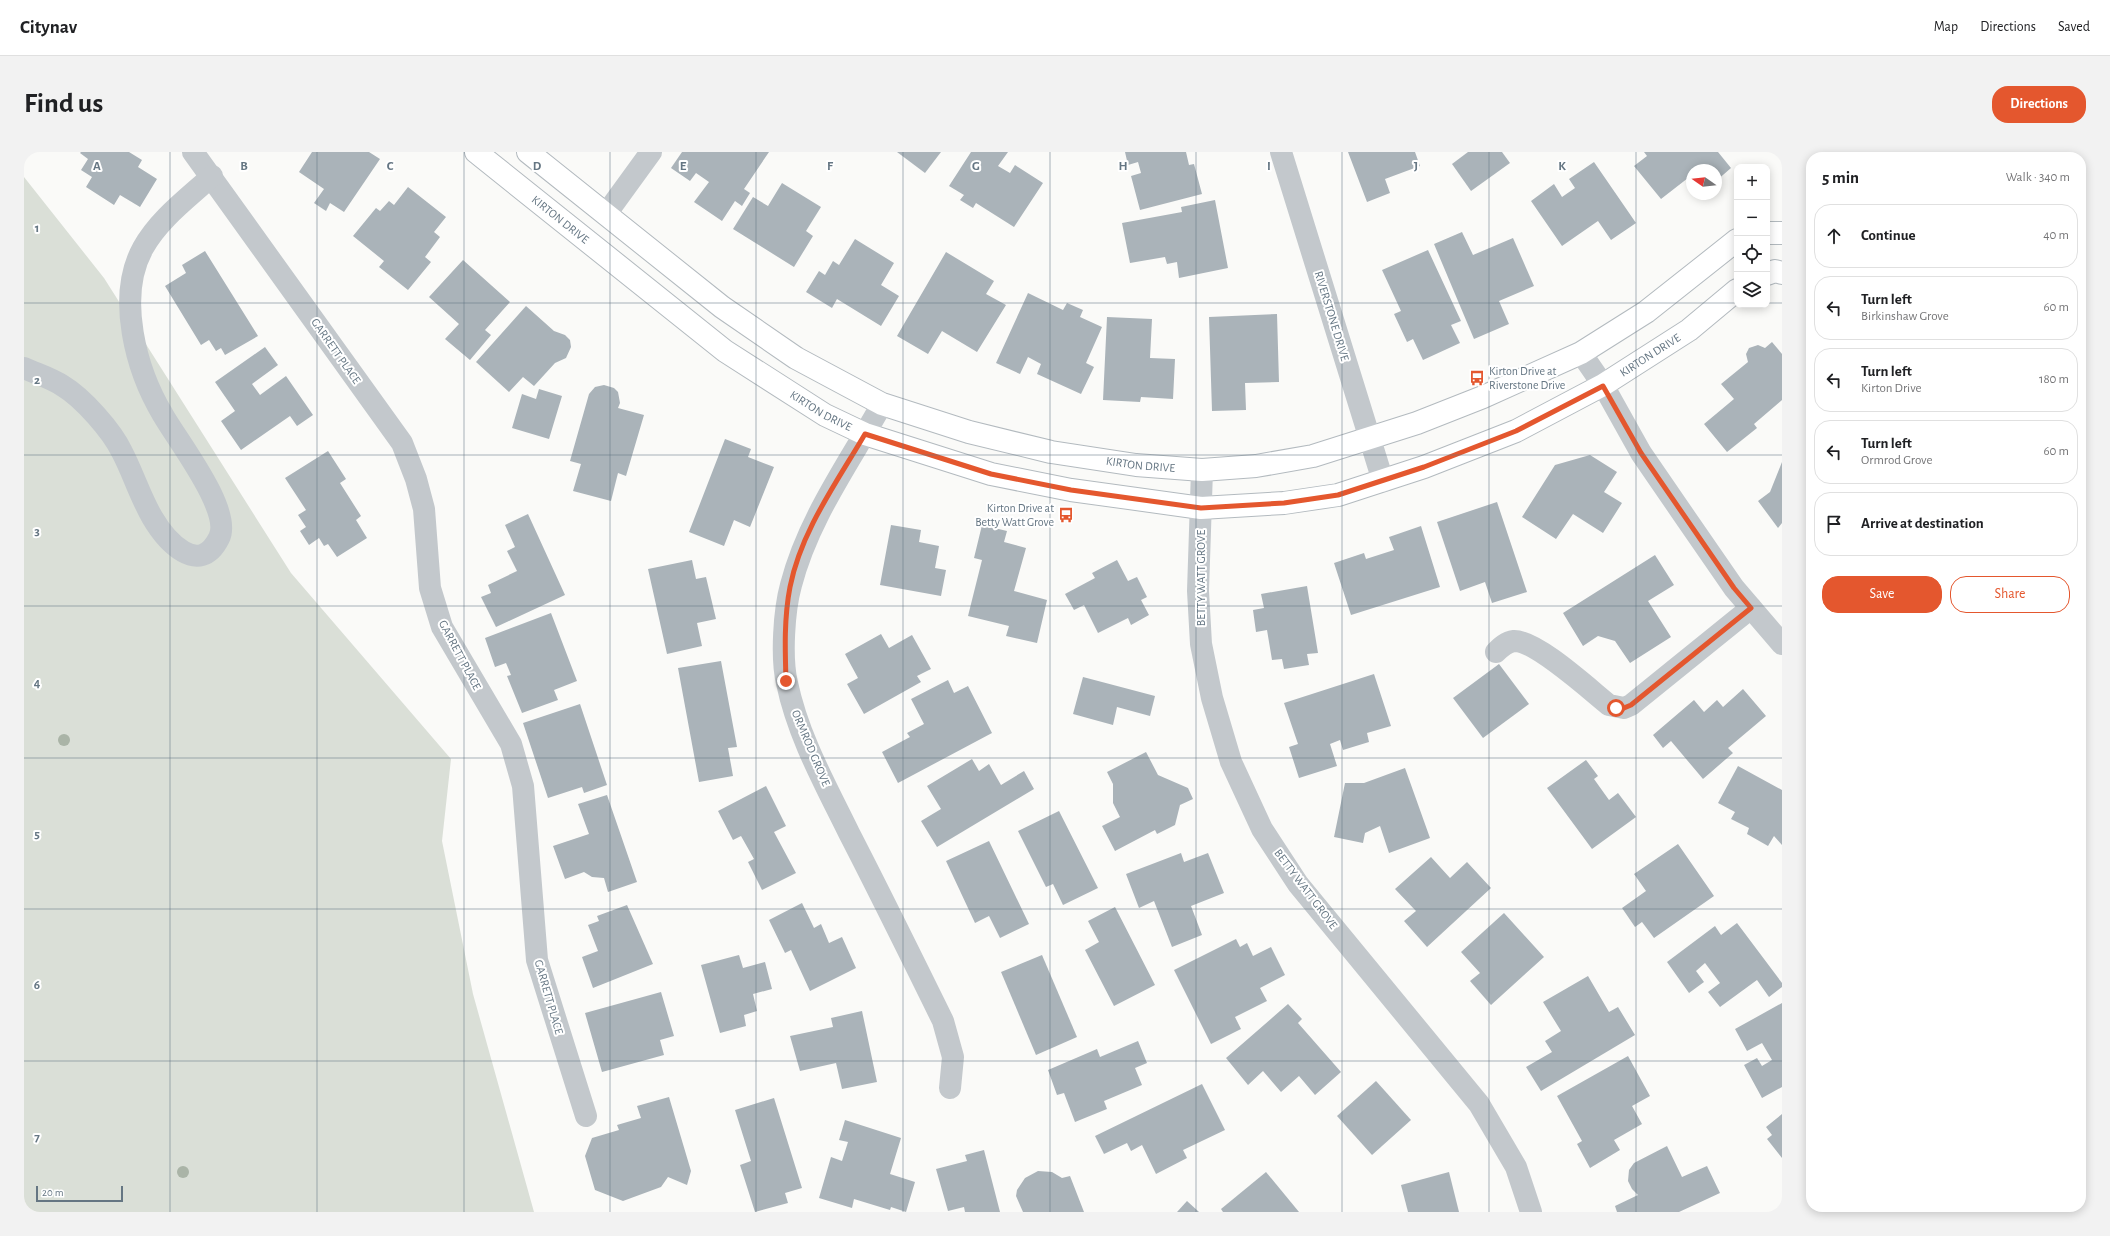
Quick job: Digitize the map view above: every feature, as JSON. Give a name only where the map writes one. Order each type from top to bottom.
[{"type":"street","name":"GARRETT PLACE","points":[[193,152],[212,176],[402,443],[414,472],[424,509],[430,588],[442,627],[511,744],[523,786],[537,960],[586,1116]]},
{"type":"street","name":"KIRTON DRIVE","points":[[476,152],[725,351],[825,415],[865,434],[991,474],[1071,490],[1201,508],[1284,503],[1338,495],[1383,481],[1516,431],[1603,386],[1689,330],[1734,292]]},
{"type":"street","name":"KIRTON DRIVE","points":[[528,152],[722,307],[796,358],[882,404],[969,432],[1051,452],[1136,465],[1202,470],[1256,466],[1313,456],[1417,423],[1483,397],[1581,353],[1646,312],[1734,242]]},
{"type":"street","points":[[606,214],[651,152]]},
{"type":"street","name":"RIVERSTONE DRIVE","points":[[1281,152],[1383,481]]},
{"type":"street","points":[[24,368],[64,386],[96,414],[122,450],[152,517],[171,542],[190,555],[201,556],[209,553],[222,532],[221,519],[210,492],[183,444],[163,415],[145,379],[134,344],[130,314],[133,279],[143,248],[161,223],[212,176]]},
{"type":"street","points":[[1770,233],[1782,233]]},
{"type":"street","points":[[1770,273],[1775,271],[1782,272]]},
{"type":"street","points":[[1581,353],[1603,386],[1641,453],[1734,588],[1782,644]]},
{"type":"street","name":"ORMROD GROVE","points":[[882,404],[822,506],[806,537],[790,586],[784,636],[786,681],[797,721],[817,768],[943,1021],[953,1057],[950,1088]]},
{"type":"street","name":"BETTY WATT GROVE","points":[[1202,470],[1198,591],[1201,644],[1212,698],[1231,762],[1262,829],[1298,884],[1479,1104],[1516,1167],[1531,1212]]},
{"type":"street","points":[[1496,652],[1512,641],[1534,646],[1609,705],[1624,708],[1631,705],[1751,608]]},
{"type":"shaded area","points":[[24,177],[104,278],[291,573],[451,759],[442,841],[473,994],[534,1212],[24,1212]]},
{"type":"building","points":[[129,152],[142,160],[138,167],[157,179],[140,207],[120,195],[114,205],[86,187],[92,177],[81,170],[88,159],[80,153]]},
{"type":"building","points":[[312,152],[369,152],[380,159],[344,212],[330,203],[326,211],[314,203],[324,189],[299,172]]},
{"type":"building","points":[[682,152],[769,152],[744,189],[750,193],[742,206],[735,201],[722,221],[694,202],[709,182],[696,173],[690,181],[671,168]]},
{"type":"building","points":[[897,152],[941,152],[925,173]]},
{"type":"building","points":[[971,152],[1008,152],[998,166],[1010,173],[1015,165],[1043,183],[1014,227],[976,203],[973,208],[960,200],[964,195],[949,186]]},
{"type":"building","points":[[1125,152],[1186,152],[1189,165],[1194,164],[1202,194],[1140,210],[1131,176],[1141,173],[1138,162],[1128,165]]},
{"type":"building","points":[[1348,152],[1415,152],[1420,166],[1385,179],[1390,193],[1367,202]]},
{"type":"building","points":[[1468,152],[1502,152],[1510,163],[1471,191],[1452,164]]},
{"type":"building","points":[[1644,152],[1718,152],[1731,168],[1722,176],[1722,164],[1686,164],[1686,180],[1661,199],[1634,166],[1647,156]]},
{"type":"building","points":[[1594,162],[1636,223],[1611,240],[1598,221],[1562,246],[1531,201],[1554,184],[1562,197],[1575,188],[1569,179]]},
{"type":"building","points":[[782,183],[821,207],[806,231],[813,236],[794,267],[733,229],[753,197],[768,206]]},
{"type":"building","points":[[408,187],[446,217],[434,232],[440,237],[425,257],[431,262],[408,290],[379,267],[384,261],[353,236],[376,208],[380,211],[389,201],[394,205]]},
{"type":"building","points":[[1215,200],[1228,268],[1179,278],[1177,262],[1167,264],[1165,257],[1130,263],[1122,223],[1182,212],[1181,207]]},
{"type":"building","points":[[1462,232],[1473,255],[1513,238],[1534,286],[1499,301],[1509,324],[1474,339],[1434,244]]},
{"type":"building","points":[[855,239],[894,263],[881,285],[899,296],[881,326],[837,299],[832,308],[806,292],[819,271],[825,275],[833,261],[839,265]]},
{"type":"building","points":[[1428,250],[1461,321],[1451,325],[1460,343],[1423,360],[1413,339],[1407,342],[1394,314],[1401,311],[1382,270]]},
{"type":"building","points":[[205,251],[258,336],[225,355],[221,348],[216,351],[209,340],[201,345],[165,286],[186,273],[182,265]]},
{"type":"building","points":[[946,252],[994,281],[986,294],[1006,305],[977,352],[942,331],[928,354],[897,336]]},
{"type":"building","points":[[463,260],[510,302],[485,330],[491,335],[470,360],[445,339],[459,324],[429,297]]},
{"type":"building","points":[[1028,293],[1063,310],[1067,303],[1083,310],[1080,317],[1102,327],[1086,363],[1094,367],[1081,394],[1037,374],[1041,364],[1028,357],[1020,374],[996,363]]},
{"type":"building","points":[[526,306],[554,331],[565,335],[570,340],[571,347],[566,358],[555,363],[534,386],[523,377],[509,392],[476,362]]},
{"type":"building","points":[[1277,314],[1279,382],[1245,383],[1246,410],[1212,411],[1209,317]]},
{"type":"building","points":[[1107,317],[1152,319],[1150,358],[1175,359],[1173,399],[1141,397],[1140,402],[1103,400]]},
{"type":"building","points":[[1772,342],[1782,354],[1782,400],[1754,424],[1757,428],[1727,452],[1704,424],[1734,399],[1721,384],[1748,362],[1746,354],[1749,348],[1758,345],[1765,348]]},
{"type":"building","points":[[265,347],[278,365],[252,384],[260,395],[286,376],[313,415],[297,426],[290,416],[241,450],[221,421],[235,411],[215,382]]},
{"type":"building","points":[[604,385],[614,388],[618,392],[620,403],[618,408],[644,415],[626,476],[618,473],[611,501],[573,491],[581,464],[570,461],[589,394],[595,387]]},
{"type":"building","points":[[539,389],[562,396],[549,439],[512,428],[522,394],[536,399]]},
{"type":"building","points":[[725,439],[751,449],[748,457],[774,467],[750,527],[734,520],[724,546],[689,532]]},
{"type":"building","points":[[328,451],[346,479],[340,483],[361,516],[356,520],[367,538],[337,557],[328,544],[324,546],[319,538],[309,545],[300,531],[306,527],[298,515],[306,510],[285,478]]},
{"type":"building","points":[[1590,455],[1617,472],[1604,492],[1622,503],[1603,533],[1573,514],[1556,539],[1522,517],[1555,465]]},
{"type":"building","points":[[1782,462],[1782,523],[1778,528],[1758,501],[1770,492]]},
{"type":"building","points":[[1497,502],[1527,592],[1492,603],[1485,582],[1460,591],[1437,522]]},
{"type":"building","points":[[528,514],[565,595],[496,627],[481,597],[491,593],[488,585],[517,571],[507,551],[515,547],[505,525]]},
{"type":"building","points":[[891,525],[921,530],[919,542],[939,546],[935,568],[946,570],[941,596],[880,585]]},
{"type":"building","points":[[982,525],[1007,531],[1004,542],[1026,548],[1014,591],[1047,600],[1037,643],[1006,636],[1009,626],[968,616],[982,560],[974,558]]},
{"type":"building","points":[[1421,526],[1440,587],[1351,615],[1334,563],[1364,553],[1366,559],[1394,550],[1389,537]]},
{"type":"building","points":[[1655,555],[1674,585],[1648,601],[1671,637],[1630,663],[1615,641],[1598,636],[1583,646],[1563,613]]},
{"type":"building","points":[[692,560],[696,579],[706,577],[716,619],[697,623],[702,646],[667,654],[648,569]]},
{"type":"building","points":[[1117,560],[1128,581],[1137,577],[1147,597],[1141,600],[1149,615],[1131,625],[1128,618],[1098,633],[1084,605],[1074,610],[1065,594],[1095,578],[1092,573]]},
{"type":"building","points":[[1307,586],[1318,653],[1307,654],[1309,665],[1284,669],[1282,659],[1272,660],[1267,630],[1256,632],[1253,610],[1264,608],[1261,594]]},
{"type":"building","points":[[551,613],[577,681],[554,690],[558,700],[522,713],[507,676],[511,675],[506,663],[495,667],[485,638]]},
{"type":"building","points":[[881,634],[889,648],[912,635],[931,669],[917,676],[921,682],[864,714],[847,684],[858,678],[845,654]]},
{"type":"building","points":[[721,661],[737,747],[728,748],[733,776],[699,782],[678,668]]},
{"type":"building","points":[[1499,664],[1529,704],[1483,738],[1453,698]]},
{"type":"building","points":[[1374,674],[1391,726],[1367,733],[1369,742],[1343,750],[1340,740],[1330,744],[1337,766],[1299,778],[1289,747],[1298,744],[1284,703]]},
{"type":"building","points":[[1083,677],[1155,696],[1150,716],[1117,707],[1113,725],[1073,714]]},
{"type":"building","points":[[948,680],[954,693],[968,686],[992,733],[898,783],[882,752],[910,737],[907,733],[924,724],[911,699]]},
{"type":"building","points":[[1743,689],[1766,716],[1728,748],[1733,753],[1703,779],[1671,741],[1663,748],[1653,735],[1694,700],[1704,712],[1717,700],[1723,707]]},
{"type":"building","points":[[580,704],[607,785],[584,793],[582,787],[548,798],[523,723]]},
{"type":"building","points":[[1146,752],[1158,775],[1188,788],[1193,799],[1180,805],[1175,825],[1157,834],[1155,830],[1115,851],[1102,826],[1120,817],[1113,803],[1113,784],[1107,772]]},
{"type":"building","points":[[972,759],[979,771],[989,764],[1001,785],[1024,771],[1034,789],[937,847],[921,821],[941,809],[927,786]]},
{"type":"building","points":[[1586,760],[1598,776],[1594,779],[1609,800],[1618,793],[1636,817],[1592,849],[1547,788]]},
{"type":"building","points":[[1738,766],[1782,790],[1782,845],[1774,836],[1768,846],[1747,834],[1749,828],[1731,819],[1735,812],[1718,803]]},
{"type":"building","points":[[1405,768],[1430,838],[1389,853],[1380,826],[1365,833],[1363,843],[1334,837],[1345,783],[1364,783]]},
{"type":"building","points":[[766,786],[786,826],[774,832],[796,873],[762,890],[748,862],[754,859],[741,836],[733,840],[718,811]]},
{"type":"building","points":[[607,795],[637,882],[608,892],[604,878],[592,877],[584,872],[565,879],[553,846],[589,834],[578,804]]},
{"type":"building","points":[[1059,811],[1098,888],[1063,905],[1053,884],[1046,887],[1018,831]]},
{"type":"building","points":[[989,841],[1029,924],[1000,938],[989,916],[975,923],[946,861]]},
{"type":"building","points":[[1678,844],[1714,896],[1654,938],[1642,922],[1635,927],[1622,908],[1646,891],[1634,874]]},
{"type":"building","points":[[1181,853],[1184,862],[1208,853],[1224,893],[1191,906],[1202,935],[1172,947],[1154,901],[1139,908],[1126,874]]},
{"type":"building","points":[[1431,857],[1450,878],[1467,862],[1491,888],[1427,947],[1404,921],[1416,911],[1395,889]]},
{"type":"building","points":[[802,903],[814,928],[821,924],[829,943],[842,937],[856,968],[810,991],[791,950],[785,953],[769,920]]},
{"type":"building","points":[[627,905],[653,964],[593,988],[582,957],[598,951],[588,925],[599,921],[597,916]]},
{"type":"building","points":[[1115,907],[1155,985],[1114,1006],[1085,950],[1099,942],[1088,921]]},
{"type":"building","points":[[1504,913],[1544,957],[1491,1005],[1470,981],[1480,973],[1461,952]]},
{"type":"building","points":[[1737,923],[1782,983],[1782,987],[1769,997],[1757,980],[1720,1007],[1708,992],[1720,983],[1705,963],[1696,971],[1704,982],[1689,993],[1667,962],[1715,926],[1721,935]]},
{"type":"building","points":[[1236,939],[1240,947],[1247,943],[1253,956],[1271,947],[1285,975],[1260,988],[1267,1001],[1235,1017],[1241,1029],[1211,1044],[1174,970]]},
{"type":"building","points":[[739,955],[743,968],[765,962],[772,989],[753,994],[757,1011],[744,1015],[746,1026],[720,1033],[701,965]]},
{"type":"building","points":[[1042,955],[1077,1037],[1036,1055],[1001,972]]},
{"type":"building","points":[[1588,976],[1609,1012],[1618,1007],[1635,1035],[1541,1091],[1526,1067],[1552,1052],[1545,1041],[1561,1031],[1543,1002]]},
{"type":"building","points":[[661,992],[674,1036],[660,1040],[664,1055],[602,1072],[585,1013]]},
{"type":"building","points":[[1782,1003],[1782,1087],[1762,1098],[1744,1065],[1757,1058],[1762,1066],[1772,1060],[1762,1043],[1747,1051],[1735,1029]]},
{"type":"building","points":[[1288,1004],[1302,1019],[1298,1023],[1341,1072],[1315,1095],[1299,1076],[1281,1092],[1263,1071],[1248,1085],[1226,1058]]},
{"type":"building","points":[[862,1011],[877,1082],[842,1089],[836,1063],[800,1071],[790,1036],[833,1027],[831,1018]]},
{"type":"building","points":[[1138,1041],[1147,1063],[1135,1068],[1142,1085],[1104,1101],[1107,1109],[1075,1122],[1064,1093],[1057,1095],[1048,1070],[1097,1049],[1100,1057]]},
{"type":"building","points":[[1628,1056],[1650,1096],[1632,1106],[1642,1124],[1614,1140],[1620,1150],[1590,1168],[1577,1144],[1582,1141],[1557,1096]]},
{"type":"building","points":[[1376,1081],[1411,1120],[1372,1155],[1337,1116]]},
{"type":"building","points":[[1202,1084],[1225,1130],[1183,1150],[1187,1158],[1156,1174],[1142,1145],[1131,1151],[1127,1143],[1104,1154],[1095,1136]]},
{"type":"building","points":[[669,1097],[691,1171],[687,1185],[668,1177],[661,1187],[623,1201],[595,1190],[585,1156],[592,1138],[619,1130],[617,1125],[641,1118],[637,1106]]},
{"type":"building","points":[[774,1098],[802,1188],[785,1193],[788,1203],[755,1212],[740,1165],[751,1161],[735,1110]]},
{"type":"building","points":[[1782,1114],[1782,1158],[1767,1139],[1772,1135],[1766,1127]]},
{"type":"building","points":[[845,1120],[901,1138],[890,1174],[915,1182],[906,1212],[891,1207],[890,1210],[854,1199],[852,1208],[819,1198],[831,1157],[842,1161],[848,1142],[839,1140]]},
{"type":"building","points":[[1667,1146],[1682,1177],[1707,1166],[1720,1193],[1679,1212],[1617,1212],[1615,1206],[1638,1195],[1632,1189],[1628,1181],[1629,1170],[1634,1163]]},
{"type":"building","points":[[984,1150],[1000,1212],[965,1212],[964,1207],[948,1211],[936,1169],[967,1161],[965,1155]]},
{"type":"building","points":[[1038,1171],[1052,1172],[1062,1178],[1070,1176],[1084,1212],[1023,1212],[1016,1196],[1017,1190],[1025,1178]]},
{"type":"building","points":[[1266,1172],[1299,1212],[1223,1212],[1221,1209]]},
{"type":"building","points":[[1449,1172],[1459,1212],[1408,1212],[1401,1185]]},
{"type":"building","points":[[1187,1201],[1199,1212],[1177,1212]]},
{"type":"place","name":"Kirton Drive at Riverstone Drive","points":[[1477,378]]},
{"type":"place","name":"Kirton Drive at Betty Watt Grove","points":[[1066,515]]},
{"type":"route","points":[[786,681],[784,636],[790,586],[806,537],[822,506],[865,434],[991,474],[1071,490],[1201,508],[1284,503],[1338,495],[1424,467],[1516,431],[1603,386],[1641,453],[1734,588],[1751,608],[1631,705],[1624,708],[1616,708]]}]
